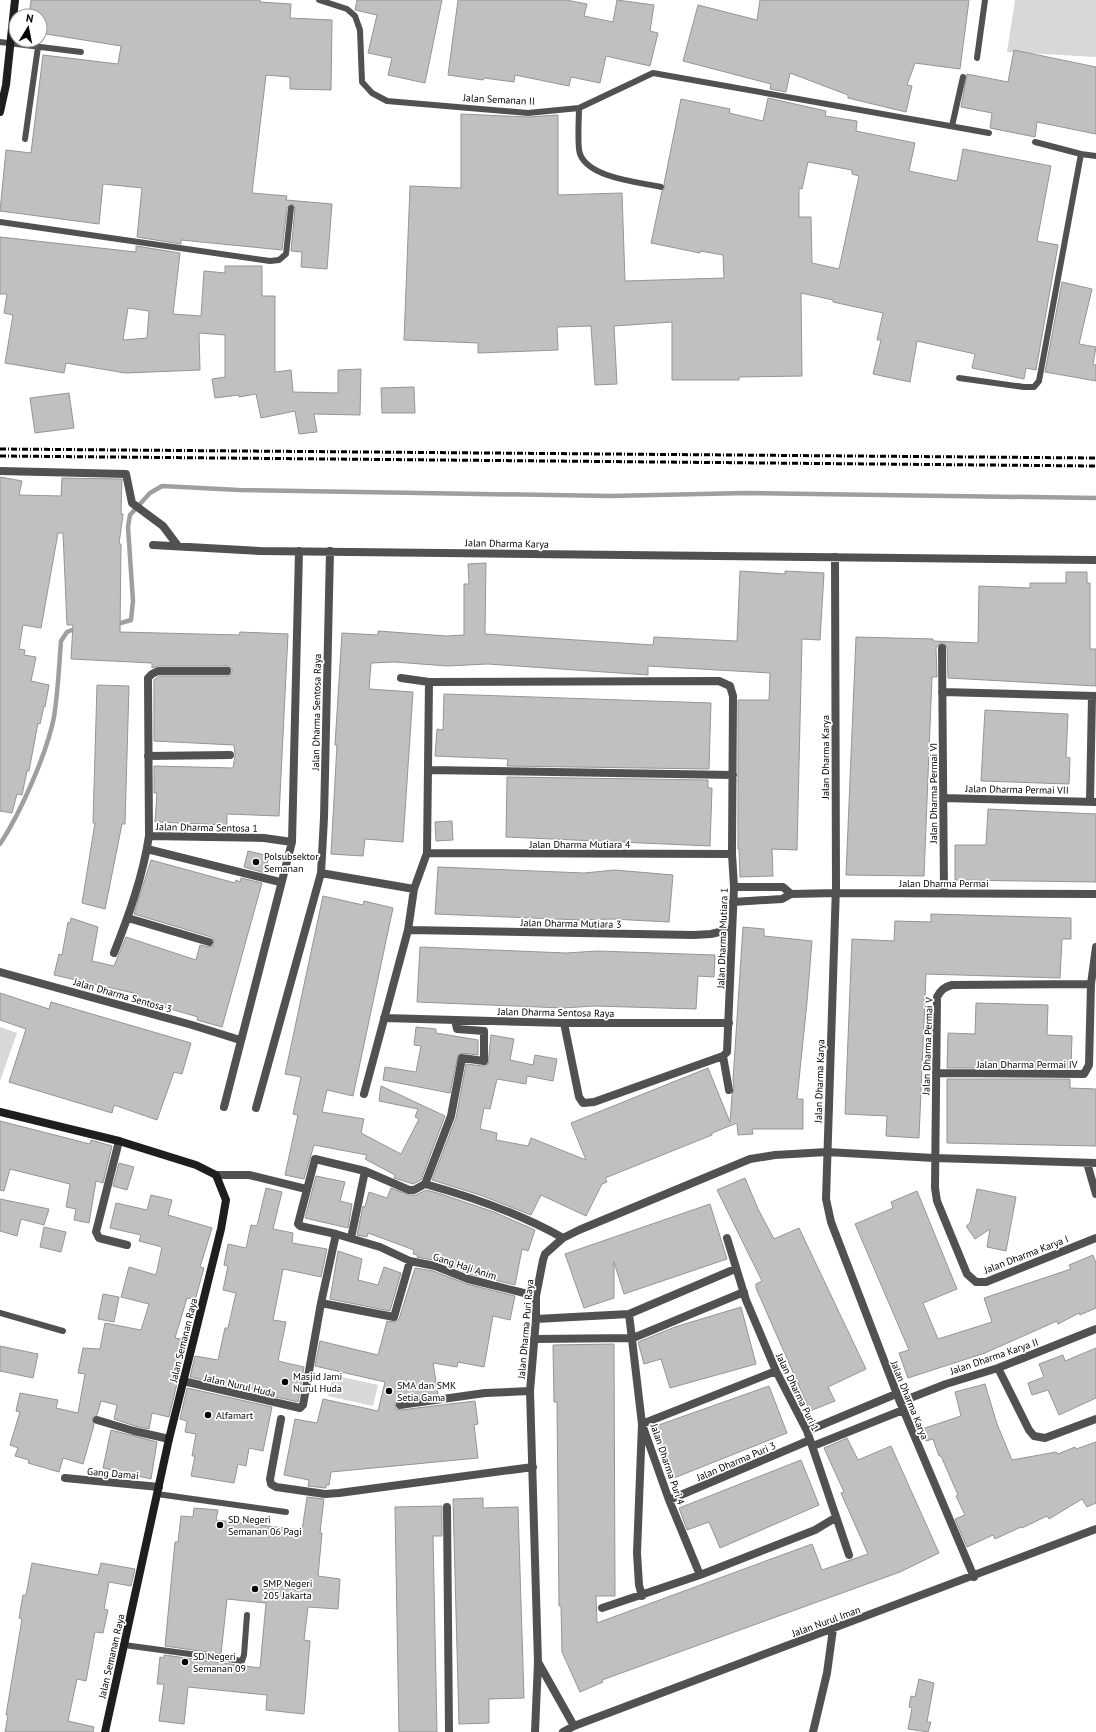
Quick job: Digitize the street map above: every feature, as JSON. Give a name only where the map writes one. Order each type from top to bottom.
[{"type":"street","points":[[0,112],[6,86],[10,48]]},
{"type":"street","points":[[0,471],[126,474],[136,505],[164,526],[178,546]]},
{"type":"street","name":"Jalan Dharma Karya","points":[[153,546],[260,551],[1096,560]]},
{"type":"street","points":[[224,1107],[280,882],[292,842],[299,551]]},
{"type":"street","name":"Jalan Dharma Sentosa Raya","points":[[256,1108],[321,873],[324,818],[330,551]]},
{"type":"street","name":"Jalan Dharma Karya","points":[[835,557],[836,892],[826,1152],[826,1199],[831,1222],[900,1402],[974,1577]]},
{"type":"street","name":"Jalan Dharma Permai VI","points":[[942,648],[944,894]]},
{"type":"street","points":[[149,836],[148,678],[152,674],[158,672],[227,671]]},
{"type":"street","name":"Jalan Dharma Mutiara 1","points":[[401,678],[429,682],[719,681],[730,686],[733,696],[732,854],[734,887],[729,1023],[727,1052],[724,1056]]},
{"type":"street","points":[[364,1094],[408,930],[414,889],[427,853],[429,682]]},
{"type":"street","points":[[942,692],[1094,696]]},
{"type":"street","name":"Jalan Dharma Permai VII","points":[[943,798],[1093,802],[1094,696]]},
{"type":"street","points":[[148,756],[230,755]]},
{"type":"street","points":[[428,770],[733,775]]},
{"type":"street","name":"Jalan Dharma Sentosa 1","points":[[114,953],[128,918],[147,849],[149,836],[264,838],[292,842]]},
{"type":"street","points":[[147,849],[280,882]]},
{"type":"street","name":"Jalan Dharma Mutiara 4","points":[[427,853],[732,854]]},
{"type":"street","points":[[321,873],[414,889]]},
{"type":"street","name":"Jalan Dharma Permai","points":[[734,887],[783,887],[791,894]]},
{"type":"street","name":"Jalan Dharma Permai","points":[[733,902],[782,899],[791,894],[836,892],[1096,894]]},
{"type":"street","points":[[128,918],[208,942]]},
{"type":"street","name":"Jalan Dharma Mutiara 3","points":[[408,930],[694,935],[711,934],[732,929]]},
{"type":"street","name":"Jalan Dharma Permai IV","points":[[936,1073],[1084,1074],[1089,1065],[1091,984],[1096,947]]},
{"type":"street","name":"Jalan Dharma Sentosa 3","points":[[0,972],[192,1025],[240,1040]]},
{"type":"street","name":"Jalan Dharma Permai V","points":[[934,1158],[937,997],[942,989],[952,985],[1091,984]]},
{"type":"street","name":"Jalan Dharma Sentosa Raya","points":[[384,1018],[564,1023],[729,1023]]},
{"type":"street","points":[[0,1112],[119,1141],[196,1165],[216,1175],[248,1175],[306,1189],[315,1159],[365,1171],[409,1190],[414,1190],[425,1184],[451,1116],[462,1058],[484,1061],[484,1031],[457,1029],[455,1020]]},
{"type":"street","points":[[564,1023],[579,1097],[583,1102],[594,1102],[724,1056],[729,1090]]},
{"type":"street","points":[[119,1141],[96,1232],[99,1238],[127,1245]]},
{"type":"street","points":[[826,1152],[934,1158],[1096,1163]]},
{"type":"street","name":"Jalan Dharma Puri Raya","points":[[535,1732],[538,1662],[530,1391],[536,1319],[536,1296],[545,1254],[563,1238],[750,1159],[775,1155],[826,1152]]},
{"type":"street","name":"Jalan Dharma Karya I","points":[[934,1158],[937,1201],[967,1274],[976,1282],[986,1282],[1096,1238]]},
{"type":"street","points":[[1087,1163],[1096,1194]]},
{"type":"street","points":[[351,1238],[365,1171]]},
{"type":"street","name":"Jalan Semanan Raya","points":[[105,1732],[182,1381],[224,1216],[226,1200],[216,1175]]},
{"type":"street","points":[[425,1184],[452,1191],[536,1222],[563,1238]]},
{"type":"street","name":"Gang Haji Anim","points":[[306,1189],[298,1226],[351,1238],[380,1247],[410,1261],[435,1266],[491,1286],[536,1296]]},
{"type":"street","points":[[336,1234],[321,1303],[394,1317],[410,1261]]},
{"type":"street","name":"Jalan Dharma Puri 1","points":[[726,1238],[746,1300],[776,1371],[807,1431],[849,1556]]},
{"type":"street","points":[[536,1319],[629,1314],[735,1269]]},
{"type":"street","points":[[534,1339],[633,1338],[744,1292]]},
{"type":"street","name":"Jalan Nurul Huda","points":[[182,1381],[300,1408],[303,1405],[321,1303]]},
{"type":"street","points":[[629,1314],[642,1424],[637,1553],[642,1596]]},
{"type":"street","name":"Jalan Dharma Karya II","points":[[900,1402],[946,1384],[998,1368],[1096,1330]]},
{"type":"street","points":[[998,1368],[1029,1430],[1034,1436],[1045,1438],[1096,1419]]},
{"type":"street","name":"Jalan Dharma Puri 4","points":[[700,1575],[669,1500],[642,1424],[776,1371]]},
{"type":"street","points":[[400,1405],[485,1393],[530,1391]]},
{"type":"street","points":[[807,1431],[900,1402]]},
{"type":"street","name":"Jalan Dharma Puri 3","points":[[669,1500],[811,1443],[900,1402]]},
{"type":"street","points":[[281,1419],[270,1479],[271,1484],[276,1487],[325,1494],[339,1493],[533,1467]]},
{"type":"street","points":[[97,1420],[169,1439]]},
{"type":"street","name":"Gang Damai","points":[[65,1478],[158,1490]]},
{"type":"street","points":[[447,1507],[449,1732]]},
{"type":"street","points":[[602,1608],[642,1596],[700,1575],[815,1530],[835,1518]]},
{"type":"street","name":"Jalan Nurul Iman","points":[[563,1732],[574,1726],[1096,1530]]},
{"type":"street","points":[[813,1732],[827,1673],[833,1630]]},
{"type":"street","name":"Jalan Dharma Puri Raya","points":[[538,1662],[574,1726]]},
{"type":"lane","name":"Jalan Semanan II","points":[[319,0],[347,9],[355,16],[360,30],[362,82],[372,93],[386,101],[528,113],[579,108],[653,73],[989,133]]},
{"type":"lane","points":[[977,58],[985,0]]},
{"type":"lane","points":[[25,139],[38,48],[81,52]]},
{"type":"lane","points":[[952,126],[964,77]]},
{"type":"lane","points":[[579,108],[579,154],[588,167],[599,173],[661,187]]},
{"type":"lane","points":[[1035,142],[1081,154],[1096,156]]},
{"type":"lane","points":[[959,378],[1024,388],[1034,387],[1039,381],[1081,154]]},
{"type":"lane","points":[[0,222],[270,261],[279,260],[286,254],[291,208]]},
{"type":"lane","points":[[0,1313],[63,1331]]},
{"type":"lane","points":[[158,1490],[286,1512]]},
{"type":"lane","points":[[124,1645],[242,1661],[244,1655],[247,1615]]},
{"type":"shaded area","points":[[1015,0],[1096,0],[1096,57],[1007,52]]},
{"type":"shaded area","points":[[0,1027],[17,1033],[0,1081]]},
{"type":"shaded area","points":[[333,1375],[378,1385],[373,1406],[328,1396]]},
{"type":"building","points":[[31,0],[260,0],[260,2],[291,4],[290,18],[332,20],[331,90],[290,89],[290,77],[266,75],[252,193],[287,196],[286,200],[332,204],[327,269],[301,267],[302,252],[291,251],[295,208],[292,204],[287,208],[282,250],[181,240],[181,244],[137,237],[142,188],[103,184],[99,224],[0,211],[6,150],[31,153],[43,55],[118,64],[121,46],[48,34],[48,8],[30,8]]},
{"type":"building","points":[[357,0],[442,0],[425,83],[388,75],[392,58],[368,53],[377,15],[355,10]]},
{"type":"building","points":[[458,0],[566,0],[587,4],[584,16],[613,22],[617,0],[654,5],[650,31],[658,33],[650,66],[606,56],[600,83],[571,77],[569,86],[515,75],[514,82],[484,78],[483,80],[448,75]]},
{"type":"building","points":[[760,0],[969,0],[960,69],[915,63],[907,85],[912,86],[906,112],[848,98],[848,95],[790,73],[786,92],[770,89],[771,84],[683,61],[698,5],[757,20]]},
{"type":"building","points":[[1014,50],[1096,67],[1096,134],[1037,122],[1035,137],[990,128],[992,113],[961,107],[967,74],[1008,82]]},
{"type":"building","points":[[768,98],[826,111],[825,116],[857,121],[856,131],[915,143],[909,171],[957,181],[963,149],[1051,166],[1037,241],[1058,245],[1036,370],[1026,368],[1024,379],[972,368],[975,354],[917,341],[910,382],[873,374],[881,340],[877,340],[883,313],[801,293],[802,376],[739,377],[739,380],[672,380],[672,322],[614,326],[617,384],[595,385],[591,326],[557,327],[558,350],[478,353],[478,343],[404,340],[410,186],[461,188],[461,114],[528,117],[558,115],[558,195],[622,193],[625,281],[724,278],[723,255],[700,251],[700,253],[651,243],[662,191],[665,188],[664,184],[681,99],[730,109],[729,113],[763,121]],"holes":[[[808,162],[852,170],[852,174],[859,176],[839,269],[812,263],[811,217],[799,217],[799,188],[802,189]]]},
{"type":"building","points":[[0,237],[136,252],[136,246],[180,253],[173,314],[201,316],[204,271],[225,273],[225,266],[262,266],[262,296],[275,296],[275,372],[291,370],[293,392],[338,393],[338,370],[361,369],[360,415],[314,414],[317,432],[299,434],[295,411],[261,418],[256,394],[239,397],[239,395],[215,398],[212,379],[225,377],[225,335],[199,333],[200,370],[125,373],[66,363],[64,373],[5,363],[13,315],[4,313],[7,294],[0,294]],"holes":[[[128,308],[149,311],[147,338],[123,340]]]},
{"type":"building","points":[[1062,282],[1092,289],[1079,344],[1096,347],[1093,364],[1096,365],[1096,381],[1045,372]]},
{"type":"building","points":[[414,387],[415,413],[382,413],[381,388]]},
{"type":"building","points":[[69,393],[74,428],[35,433],[30,398]]},
{"type":"building","points":[[0,477],[22,481],[19,495],[61,496],[62,478],[122,479],[121,514],[123,514],[119,544],[121,544],[120,632],[239,635],[240,632],[288,634],[279,816],[227,814],[227,825],[155,822],[157,793],[154,793],[154,766],[233,768],[235,755],[234,745],[154,741],[154,680],[159,676],[227,676],[232,673],[232,669],[227,666],[158,666],[152,668],[152,663],[71,659],[73,625],[67,625],[63,533],[58,533],[41,628],[23,625],[19,649],[25,650],[24,655],[36,657],[31,681],[49,685],[45,707],[44,706],[40,724],[38,723],[29,771],[27,771],[22,795],[17,794],[12,813],[0,811]]},
{"type":"building","points":[[486,563],[485,634],[653,645],[654,637],[737,641],[740,571],[785,574],[785,571],[824,573],[820,640],[802,639],[797,850],[772,849],[773,876],[740,877],[738,849],[738,700],[769,700],[770,673],[648,666],[648,675],[488,664],[447,666],[395,662],[371,663],[369,689],[413,692],[403,842],[365,839],[363,856],[331,854],[337,745],[335,745],[342,633],[378,635],[378,631],[446,636],[464,635],[464,584],[469,584],[468,564]]},
{"type":"building","points":[[1066,572],[1087,572],[1087,583],[1090,583],[1090,649],[1096,649],[1096,686],[948,678],[947,648],[944,643],[939,644],[936,648],[937,677],[932,677],[924,876],[846,875],[856,637],[933,639],[933,641],[978,643],[979,586],[1030,588],[1030,583],[1066,583]]},
{"type":"building","points":[[97,685],[129,686],[125,824],[122,824],[105,909],[82,903],[95,823],[93,823]]},
{"type":"building","points":[[444,694],[711,703],[709,769],[507,766],[508,759],[435,756],[437,729],[443,730]]},
{"type":"building","points":[[985,710],[1068,714],[1066,757],[1070,758],[1069,784],[981,781]]},
{"type":"building","points":[[507,777],[708,780],[708,788],[712,788],[710,846],[506,837]]},
{"type":"building","points":[[988,809],[1096,814],[1096,882],[955,880],[955,845],[986,845]]},
{"type":"building","points":[[452,821],[453,840],[436,841],[435,822]]},
{"type":"building","name":"Polsubsektor Semanan","points":[[248,851],[269,856],[265,873],[244,867]]},
{"type":"building","points":[[151,860],[235,883],[236,880],[240,882],[241,878],[262,883],[222,1027],[197,1020],[198,1017],[136,999],[138,994],[54,975],[59,954],[62,955],[68,922],[70,923],[71,918],[98,927],[92,961],[114,966],[126,937],[196,960],[200,945],[208,947],[213,946],[214,940],[211,937],[134,914]]},
{"type":"building","points":[[438,867],[584,873],[615,870],[673,875],[669,922],[435,914]]},
{"type":"building","points":[[323,896],[363,905],[364,901],[393,908],[353,1096],[327,1090],[322,1112],[364,1119],[361,1133],[401,1154],[419,1119],[415,1117],[418,1109],[379,1101],[381,1086],[445,1116],[421,1180],[413,1184],[394,1178],[395,1175],[365,1159],[367,1155],[314,1145],[304,1179],[285,1175],[298,1115],[293,1114],[301,1077],[285,1074]]},
{"type":"building","points":[[931,914],[1071,918],[1071,939],[1062,939],[1060,978],[926,974],[919,1138],[886,1136],[887,1116],[845,1114],[852,939],[894,941],[895,921],[931,922]]},
{"type":"building","points":[[743,927],[764,929],[764,936],[812,941],[797,1099],[803,1099],[803,1129],[752,1129],[753,1134],[738,1135],[737,1123],[712,1133],[712,1135],[605,1178],[607,1182],[602,1184],[586,1216],[541,1195],[531,1215],[480,1195],[432,1180],[456,1118],[466,1064],[483,1066],[488,1064],[491,1035],[514,1039],[510,1060],[533,1065],[535,1055],[557,1059],[553,1081],[527,1076],[526,1084],[497,1079],[490,1109],[484,1108],[480,1129],[497,1133],[496,1140],[528,1146],[531,1138],[586,1160],[571,1123],[708,1068],[730,1122],[732,1095],[734,1089],[733,1080]]},
{"type":"building","points":[[420,947],[566,953],[597,951],[715,955],[714,977],[698,976],[696,1009],[594,1006],[563,1008],[417,1002]]},
{"type":"building","points":[[0,993],[49,1009],[51,1002],[191,1043],[182,1074],[174,1072],[157,1120],[114,1105],[112,1113],[9,1082],[26,1029],[0,1020]]},
{"type":"building","points":[[976,1003],[1048,1005],[1047,1035],[1072,1036],[1071,1068],[947,1068],[948,1033],[975,1034]]},
{"type":"building","points":[[416,1027],[436,1029],[436,1033],[478,1040],[478,1055],[462,1053],[458,1055],[450,1093],[383,1080],[385,1067],[416,1072],[421,1046],[414,1045]]},
{"type":"building","points":[[947,1079],[1070,1079],[1070,1088],[1096,1089],[1096,1146],[947,1143]]},
{"type":"building","points":[[0,1121],[90,1144],[91,1140],[112,1146],[103,1183],[96,1181],[89,1223],[74,1220],[76,1209],[66,1207],[70,1184],[10,1169],[4,1191],[0,1190]]},
{"type":"building","points":[[119,1163],[134,1167],[127,1190],[113,1186]]},
{"type":"building","points":[[316,1176],[345,1182],[340,1201],[352,1204],[348,1228],[305,1218]]},
{"type":"building","points":[[745,1178],[758,1209],[774,1239],[799,1228],[866,1369],[828,1387],[835,1401],[810,1411],[756,1288],[756,1284],[762,1281],[717,1190]]},
{"type":"building","points":[[266,1188],[282,1192],[273,1229],[293,1233],[292,1243],[327,1249],[321,1277],[283,1269],[273,1320],[286,1322],[278,1361],[304,1367],[298,1402],[190,1377],[195,1356],[218,1360],[225,1328],[228,1328],[236,1293],[223,1290],[228,1266],[224,1265],[228,1244],[246,1248],[251,1225],[257,1226]]},
{"type":"building","points":[[391,1188],[409,1195],[416,1195],[426,1190],[441,1194],[494,1212],[535,1230],[528,1251],[522,1249],[515,1285],[470,1274],[437,1261],[417,1257],[418,1255],[413,1254],[414,1250],[368,1233],[367,1237],[357,1235],[363,1206],[365,1207],[369,1192],[387,1198]]},
{"type":"building","points":[[977,1189],[1016,1197],[1006,1251],[987,1247],[990,1229],[975,1239],[966,1226],[970,1223]]},
{"type":"building","points":[[917,1191],[957,1289],[923,1303],[938,1339],[992,1322],[984,1298],[1071,1269],[1069,1265],[1093,1255],[1096,1263],[1096,1308],[1080,1315],[1079,1313],[1058,1324],[1057,1321],[985,1353],[908,1378],[899,1353],[909,1350],[855,1224],[893,1208],[891,1202]]},
{"type":"building","points":[[151,1195],[172,1200],[168,1215],[212,1228],[200,1267],[204,1268],[195,1300],[187,1298],[175,1338],[181,1339],[178,1353],[184,1354],[169,1417],[152,1413],[149,1429],[135,1426],[114,1419],[117,1405],[101,1401],[97,1415],[92,1418],[94,1425],[83,1464],[63,1458],[59,1472],[28,1463],[29,1460],[15,1456],[18,1448],[10,1445],[20,1412],[16,1411],[20,1393],[58,1400],[56,1408],[78,1413],[85,1374],[78,1373],[83,1348],[100,1349],[105,1323],[141,1330],[149,1304],[121,1297],[129,1267],[156,1275],[162,1247],[139,1241],[141,1235],[110,1228],[116,1203],[147,1210]]},
{"type":"building","points":[[0,1199],[49,1209],[44,1225],[21,1219],[17,1236],[0,1231]]},
{"type":"building","points":[[710,1204],[727,1259],[624,1294],[614,1262],[614,1298],[584,1308],[565,1254]]},
{"type":"building","points":[[44,1227],[66,1232],[61,1252],[40,1247]]},
{"type":"building","points":[[338,1251],[362,1259],[358,1280],[378,1285],[384,1267],[401,1273],[390,1311],[330,1299]]},
{"type":"building","points":[[415,1268],[433,1271],[467,1284],[515,1296],[510,1320],[493,1316],[484,1367],[458,1362],[457,1367],[433,1363],[438,1394],[399,1400],[395,1403],[396,1409],[401,1410],[475,1401],[478,1424],[474,1425],[478,1458],[331,1472],[329,1485],[326,1485],[326,1488],[308,1486],[309,1480],[284,1475],[295,1419],[317,1423],[323,1399],[378,1411],[385,1382],[315,1366],[320,1341],[378,1355],[387,1321],[395,1322],[399,1319]]},
{"type":"building","points":[[103,1294],[119,1297],[114,1322],[98,1319]]},
{"type":"building","points":[[741,1307],[756,1364],[670,1388],[661,1359],[644,1364],[638,1342],[675,1327]]},
{"type":"building","points":[[614,1344],[615,1596],[596,1596],[597,1623],[812,1544],[822,1570],[868,1554],[841,1493],[844,1492],[824,1448],[847,1438],[858,1460],[891,1446],[939,1553],[900,1572],[602,1680],[603,1682],[580,1692],[562,1652],[561,1606],[559,1606],[557,1402],[554,1402],[553,1345]]},
{"type":"building","points":[[0,1346],[38,1354],[33,1378],[0,1371]]},
{"type":"building","points":[[1096,1348],[1096,1398],[1059,1415],[1048,1390],[1032,1395],[1028,1383],[1044,1377],[1039,1364],[1063,1355],[1065,1361]]},
{"type":"building","points":[[985,1384],[997,1424],[1012,1460],[1056,1452],[1058,1454],[1075,1447],[1076,1449],[1096,1442],[1096,1503],[1087,1507],[1082,1499],[1049,1519],[1047,1516],[995,1539],[993,1535],[967,1547],[955,1519],[965,1515],[956,1496],[958,1495],[941,1456],[939,1456],[933,1439],[926,1441],[922,1429],[961,1416],[955,1392]]},
{"type":"building","points":[[769,1386],[787,1433],[674,1478],[653,1427]]},
{"type":"building","points":[[187,1388],[272,1407],[263,1451],[249,1448],[246,1466],[238,1464],[234,1483],[191,1476],[195,1456],[192,1456],[196,1434],[185,1432],[187,1421],[180,1419]]},
{"type":"building","points":[[111,1430],[157,1442],[151,1479],[103,1468]]},
{"type":"building","points":[[801,1460],[819,1505],[720,1548],[709,1522],[687,1530],[679,1508]]},
{"type":"building","points":[[307,1497],[324,1499],[320,1533],[322,1533],[318,1576],[340,1579],[338,1609],[308,1607],[304,1640],[310,1641],[304,1714],[266,1710],[267,1695],[188,1687],[184,1724],[159,1721],[164,1684],[157,1684],[160,1657],[164,1658],[164,1655],[260,1668],[266,1603],[227,1599],[221,1654],[165,1646],[175,1542],[178,1542],[181,1516],[193,1517],[194,1508],[218,1510],[216,1520],[302,1530]]},
{"type":"building","points":[[483,1498],[483,1508],[518,1507],[524,1698],[489,1699],[489,1723],[459,1724],[453,1499]]},
{"type":"building","points":[[442,1506],[442,1536],[433,1536],[437,1732],[399,1732],[395,1507]]},
{"type":"building","points":[[32,1563],[98,1575],[101,1563],[135,1569],[131,1586],[109,1582],[104,1609],[108,1610],[103,1633],[95,1632],[86,1681],[77,1679],[68,1721],[94,1727],[93,1732],[5,1732],[8,1715],[6,1715],[22,1619],[19,1618],[23,1595],[26,1595]]},
{"type":"building","points":[[919,1679],[934,1683],[927,1722],[931,1722],[928,1732],[908,1729],[912,1708],[909,1707],[911,1696],[915,1697]]},
{"type":"waterway","points":[[114,625],[131,620],[133,601],[128,527],[130,515],[150,493],[162,486],[239,490],[610,496],[747,493],[1096,498]]},
{"type":"waterway","points":[[0,844],[16,817],[32,783],[50,732],[54,717],[61,641],[67,632],[77,628]]},
{"type":"railway","points":[[0,449],[1096,458]]},
{"type":"railway","points":[[0,456],[1096,466]]},
{"type":"place","name":"Polsubsektor Semanan","points":[[256,862]]},
{"type":"place","name":"Masjid Jami Nurul Huda","points":[[285,1382]]},
{"type":"place","name":"SMA dan SMK Setia Gama","points":[[389,1391]]},
{"type":"place","name":"Alfamart","points":[[208,1415]]},
{"type":"place","name":"SD Negeri Semanan 06 Pagi","points":[[220,1525]]},
{"type":"place","name":"SMP Negeri 205 Jakarta","points":[[255,1589]]},
{"type":"place","name":"SD Negeri Semanan 09","points":[[185,1662]]}]
